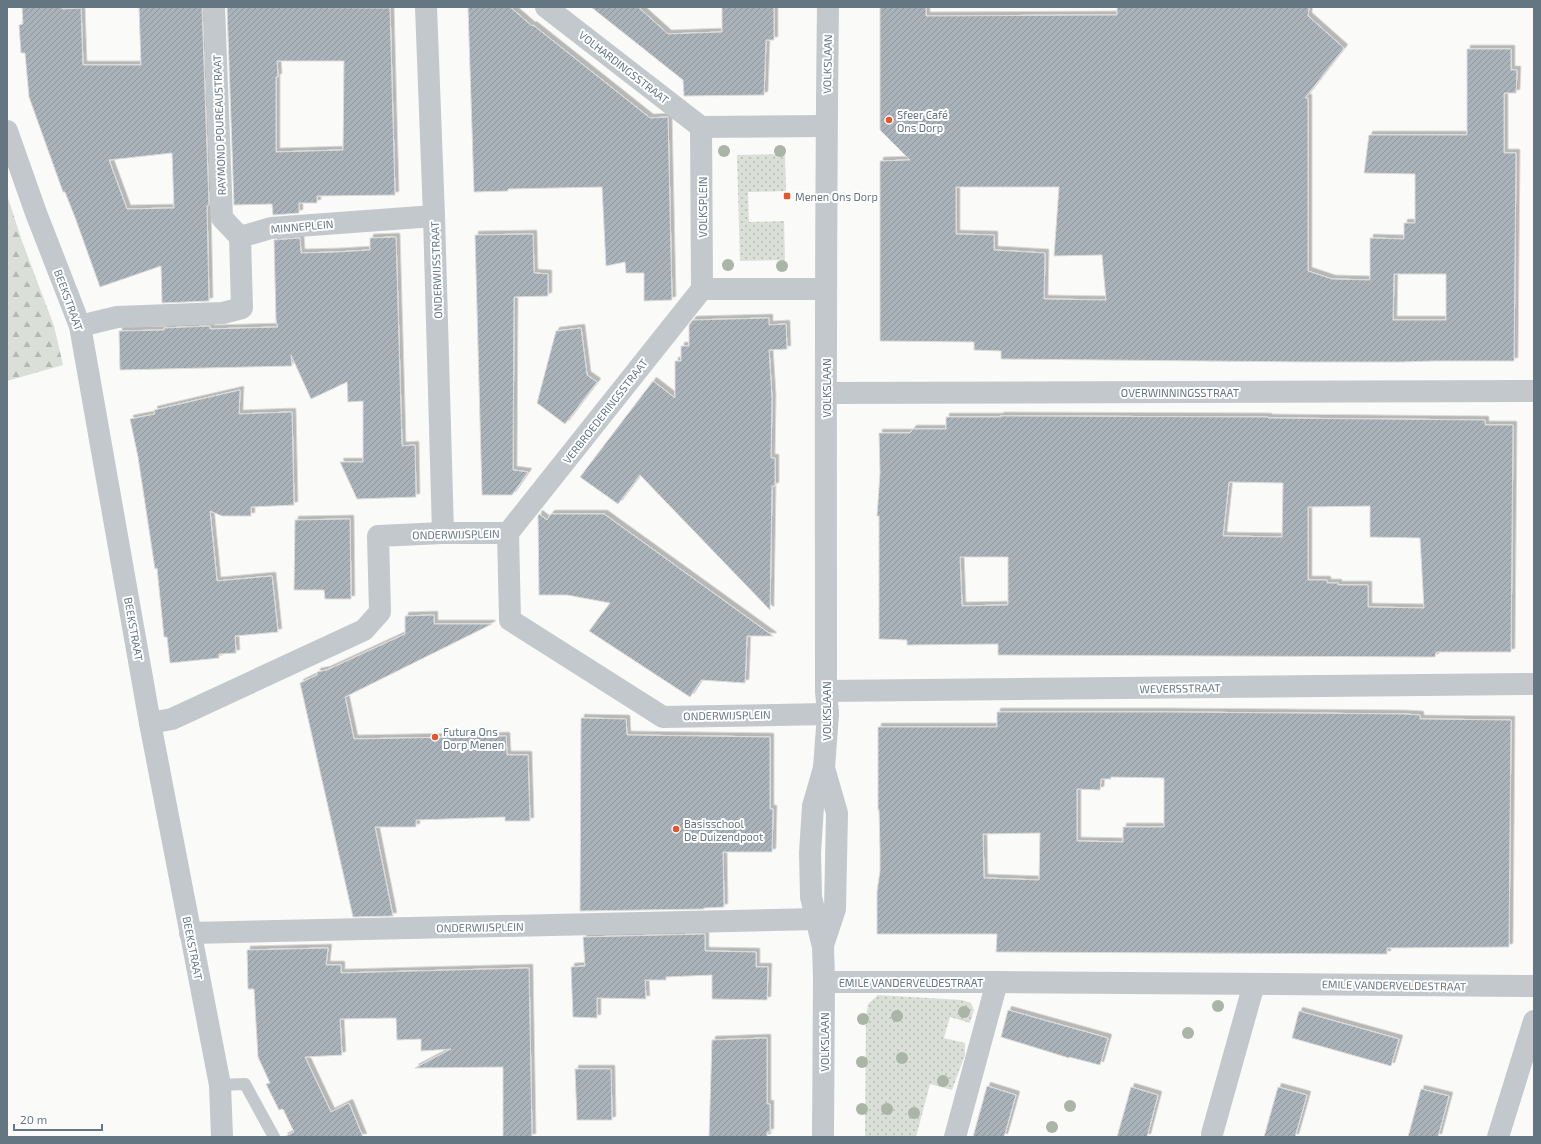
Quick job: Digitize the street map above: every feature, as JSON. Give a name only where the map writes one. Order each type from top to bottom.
[{"type":"street","name":"RAYMOND POUREAUSTRAAT","points":[[214,7],[222,218],[240,237]]},
{"type":"street","name":"ONDERWIJSSTRAAT","points":[[426,7],[434,216],[443,533]]},
{"type":"street","name":"VOLHARDINGSSTRAAT","points":[[546,7],[702,127]]},
{"type":"street","name":"VOLKSLAAN","points":[[823,1137],[823,946],[811,897],[810,853],[814,806],[824,768],[828,714],[826,691],[825,289],[828,7]]},
{"type":"street","points":[[702,127],[826,126]]},
{"type":"street","name":"VOLKSPLEIN","points":[[702,127],[702,289]]},
{"type":"street","name":"BEEKSTRAAT","points":[[7,131],[36,213],[80,326],[150,723],[220,1085],[222,1137]]},
{"type":"street","name":"MINNEPLEIN","points":[[240,237],[271,228],[434,216]]},
{"type":"street","points":[[80,326],[117,318],[223,313],[242,308],[240,237]]},
{"type":"street","points":[[702,289],[825,289]]},
{"type":"street","name":"VERBROEDERINGSSTRAAT","points":[[508,533],[702,289]]},
{"type":"street","name":"OVERWINNINGSSTRAAT","points":[[826,393],[1534,392]]},
{"type":"street","name":"ONDERWIJSPLEIN","points":[[150,723],[172,720],[364,630],[380,612],[378,536],[443,533],[508,533],[510,620],[663,717],[828,714]]},
{"type":"street","name":"WEVERSSTRAAT","points":[[826,691],[1534,684]]},
{"type":"street","name":"VOLKSLAAN","points":[[823,946],[835,909],[837,813],[824,768]]},
{"type":"street","name":"ONDERWIJSPLEIN","points":[[190,933],[817,919]]},
{"type":"street","name":"EMILE VANDERVELDESTRAAT","points":[[824,982],[1534,986]]},
{"type":"street","name":"EMILE VANDERVELDESTRAAT","points":[[955,1137],[997,982]]},
{"type":"street","points":[[1212,1134],[1254,984]]},
{"type":"street","points":[[1498,1137],[1534,1021]]},
{"type":"lane","points":[[220,1085],[245,1084],[274,1137]]},
{"type":"green space","points":[[785,154],[786,191],[748,192],[749,222],[784,221],[785,260],[740,261],[737,155]]},
{"type":"green space","points":[[7,195],[22,241],[54,326],[63,365],[7,381]]},
{"type":"green space","points":[[878,995],[962,1000],[971,1003],[974,1010],[970,1023],[950,1017],[944,1038],[965,1043],[965,1055],[952,1090],[930,1084],[916,1137],[865,1137],[866,1018],[868,1004]]},
{"type":"building","points":[[22,7],[62,7],[62,9],[81,8],[83,65],[141,65],[139,7],[202,7],[209,205],[207,206],[209,301],[162,303],[161,266],[100,287],[76,220],[65,192],[63,192],[29,97],[25,53],[21,53],[19,25],[23,24]],"holes":[[[172,153],[174,208],[127,209],[109,160]]]},
{"type":"building","points":[[227,7],[390,8],[395,195],[317,196],[317,203],[299,203],[299,213],[273,215],[272,204],[234,205]],"holes":[[[277,61],[344,61],[343,150],[276,152]]]},
{"type":"building","points":[[468,7],[510,7],[532,26],[533,25],[650,118],[668,117],[672,300],[644,301],[644,273],[626,273],[625,262],[606,266],[602,187],[508,189],[508,191],[474,192]]},
{"type":"building","points":[[591,7],[638,7],[668,34],[722,32],[722,7],[774,7],[774,40],[766,40],[764,95],[684,96],[683,80]]},
{"type":"building","points":[[880,7],[926,7],[926,16],[1117,15],[1117,7],[1309,7],[1308,16],[1344,48],[1305,98],[1308,98],[1308,271],[1332,279],[1370,280],[1370,238],[1404,239],[1404,223],[1415,223],[1415,174],[1364,173],[1369,135],[1467,135],[1467,49],[1511,49],[1511,70],[1517,70],[1516,93],[1504,93],[1504,153],[1516,153],[1514,361],[1305,362],[1001,359],[1001,351],[974,350],[974,342],[880,341],[880,161],[910,160],[880,130]],"holes":[[[956,187],[1059,187],[1054,256],[1102,255],[1106,300],[1044,299],[1045,253],[994,250],[994,235],[956,234]],[[1394,274],[1446,274],[1446,320],[1393,320]]]},
{"type":"building","points":[[533,234],[534,273],[548,274],[548,296],[514,297],[513,470],[528,472],[512,495],[482,495],[475,235]]},
{"type":"building","points":[[396,237],[402,446],[415,445],[416,497],[357,499],[340,462],[363,462],[363,401],[348,402],[347,382],[311,399],[291,355],[292,366],[120,370],[119,331],[164,330],[164,328],[210,326],[210,329],[278,327],[276,321],[274,240],[300,238],[301,253],[370,250],[370,238]]},
{"type":"building","points":[[769,318],[769,325],[786,324],[787,349],[769,350],[772,398],[771,458],[775,458],[775,486],[772,486],[770,610],[640,475],[618,504],[580,477],[653,381],[675,398],[675,361],[681,361],[681,346],[689,346],[689,325],[693,320]]},
{"type":"building","points":[[581,328],[587,375],[597,382],[565,424],[537,403],[556,331]]},
{"type":"building","points":[[240,390],[239,414],[292,412],[294,505],[251,507],[251,516],[222,516],[210,511],[217,581],[272,576],[278,632],[235,636],[236,653],[219,654],[219,658],[170,663],[167,637],[164,637],[157,568],[155,569],[138,457],[130,419],[155,414],[154,410]]},
{"type":"building","points":[[1000,416],[1268,417],[1485,420],[1485,425],[1513,425],[1511,652],[1436,652],[1435,657],[998,655],[998,644],[907,645],[907,640],[879,639],[879,516],[877,516],[880,473],[879,433],[910,433],[913,429],[946,429],[946,417],[1001,417]],"holes":[[[1229,482],[1283,483],[1282,537],[1223,536]],[[1370,506],[1370,537],[1420,538],[1424,608],[1368,607],[1368,585],[1338,585],[1338,583],[1327,583],[1327,580],[1308,580],[1308,507]],[[960,557],[1008,557],[1008,605],[962,606]]]},
{"type":"building","points":[[539,514],[547,520],[551,514],[604,514],[773,636],[747,636],[745,683],[701,680],[690,697],[589,631],[610,603],[567,595],[539,595]]},
{"type":"building","points":[[350,519],[351,599],[325,599],[324,590],[294,590],[295,520]]},
{"type":"building","points":[[434,615],[434,624],[492,624],[345,697],[354,739],[506,736],[507,755],[528,755],[530,821],[505,821],[505,817],[416,820],[416,827],[375,827],[393,916],[353,917],[300,683],[317,675],[317,672],[327,670],[405,634],[405,616]]},
{"type":"building","points":[[997,712],[1403,714],[1420,715],[1420,719],[1511,720],[1509,947],[1387,948],[1387,954],[996,952],[997,934],[877,934],[877,892],[880,871],[878,727],[997,727]],"holes":[[[1111,777],[1164,778],[1164,827],[1123,827],[1123,842],[1077,841],[1077,789],[1100,790],[1101,779],[1111,779]],[[1040,833],[1039,880],[984,878],[983,834]]]},
{"type":"building","points":[[581,718],[626,719],[627,735],[770,737],[770,809],[773,809],[772,852],[723,852],[724,907],[704,909],[580,911]]},
{"type":"building","points":[[705,934],[705,951],[756,952],[756,967],[768,967],[767,1000],[712,999],[712,975],[666,977],[666,980],[645,980],[646,999],[597,998],[597,1018],[573,1017],[571,967],[585,966],[583,937]]},
{"type":"building","points":[[328,948],[326,965],[341,965],[341,973],[529,968],[532,1137],[503,1137],[503,1067],[415,1068],[451,1049],[421,1051],[421,1039],[397,1040],[396,1018],[340,1019],[342,1055],[305,1057],[331,1112],[349,1103],[363,1137],[284,1137],[294,1132],[283,1109],[279,1110],[266,1084],[270,1083],[258,1057],[254,989],[248,989],[247,950]]},
{"type":"building","points":[[1008,1010],[1108,1038],[1100,1065],[1069,1058],[1001,1037]]},
{"type":"building","points":[[1299,1011],[1399,1039],[1391,1066],[1292,1038]]},
{"type":"building","points":[[767,1038],[767,1104],[770,1104],[770,1132],[767,1132],[767,1137],[709,1137],[712,1040]]},
{"type":"building","points":[[575,1069],[611,1069],[612,1120],[577,1120]]},
{"type":"building","points":[[987,1086],[1016,1095],[1004,1137],[973,1137]]},
{"type":"building","points":[[1131,1087],[1158,1095],[1147,1137],[1117,1137]]},
{"type":"building","points":[[1278,1087],[1307,1095],[1295,1137],[1264,1137]]},
{"type":"building","points":[[1421,1089],[1449,1096],[1438,1137],[1408,1137]]},
{"type":"place","name":"Sfeer Café Ons Dorp","points":[[889,120]]},
{"type":"place","name":"Menen Ons Dorp","points":[[787,196]]},
{"type":"place","name":"Futura Ons Dorp Menen","points":[[435,737]]},
{"type":"place","name":"Basisschool De Duizendpoot","points":[[676,829]]}]
